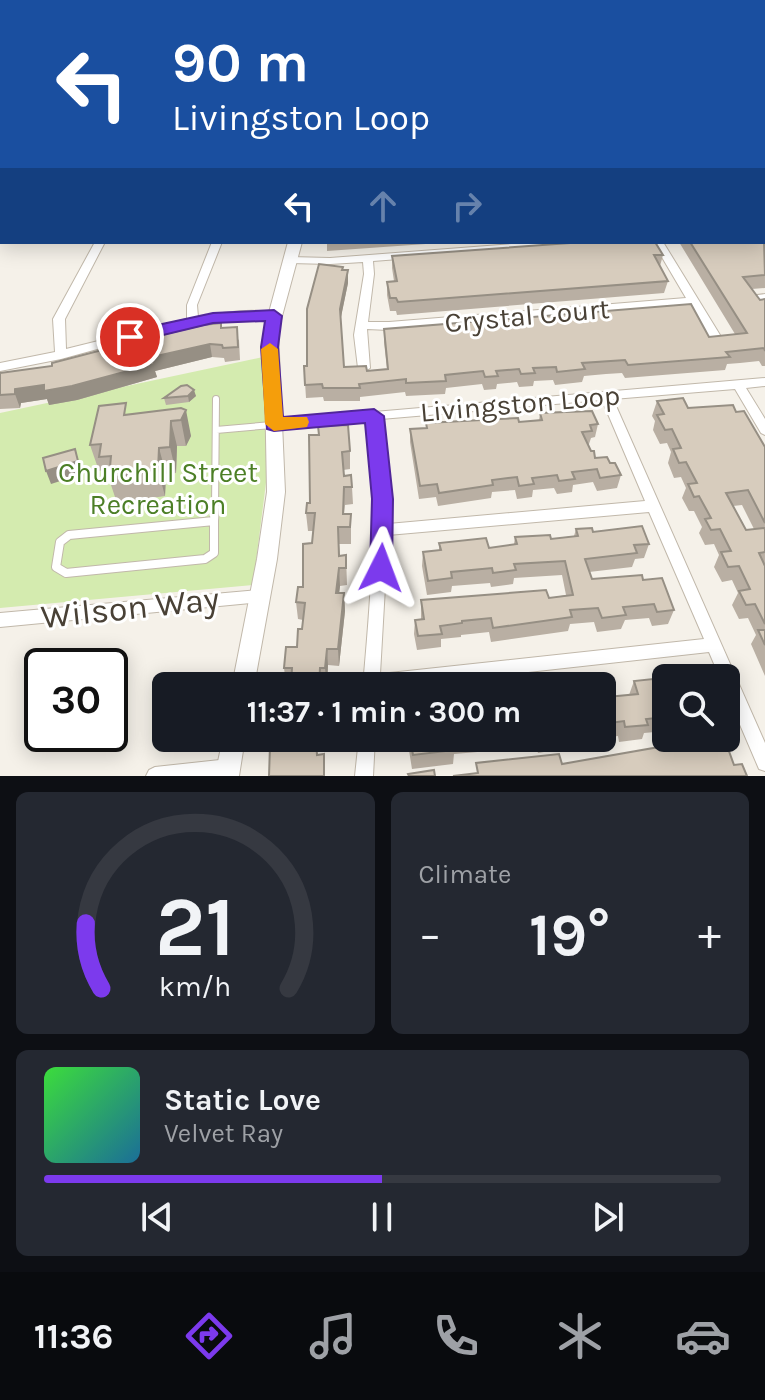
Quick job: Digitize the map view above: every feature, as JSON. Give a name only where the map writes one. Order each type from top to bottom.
[{"type":"street","points":[[61,355],[59,319],[99,244]]},
{"type":"street","points":[[193,321],[192,305],[216,244]]},
{"type":"street","points":[[246,672],[276,492],[269,347],[274,316],[293,251],[315,262],[552,244]]},
{"type":"street","points":[[659,244],[714,335]]},
{"type":"street","points":[[364,368],[361,325],[370,267],[368,258]]},
{"type":"street","name":"Crystal Court","points":[[361,325],[389,326],[694,301]]},
{"type":"street","points":[[0,367],[61,355],[193,321],[274,316]]},
{"type":"street","name":"Livingston Loop","points":[[274,424],[765,382]]},
{"type":"street","points":[[738,384],[765,430]]},
{"type":"street","points":[[606,396],[765,763]]},
{"type":"street","points":[[372,672],[383,530],[380,456],[374,416]]},
{"type":"street","points":[[383,530],[653,506]]},
{"type":"street","name":"Wilson Way","points":[[0,620],[260,596]]},
{"type":"street","points":[[476,672],[713,645]]},
{"type":"street","points":[[155,776],[228,772],[232,752]]},
{"type":"street","points":[[364,776],[366,752]]},
{"type":"lane","points":[[215,521],[69,535],[60,542],[56,567],[66,573],[205,559],[214,553],[215,521],[216,399]]},
{"type":"lane","points":[[216,430],[274,424]]},
{"type":"green space","name":"Churchill Street Recreation","points":[[263,357],[268,467],[253,585],[0,608],[0,413]]},
{"type":"building","points":[[557,244],[656,244],[663,255],[654,255],[668,281],[398,302],[396,298],[390,298],[387,282],[397,281],[392,256]]},
{"type":"building","points":[[691,244],[764,244],[765,275],[743,277],[760,300],[765,299],[765,351],[764,348],[726,352],[730,357],[628,365],[625,360],[582,363],[585,369],[557,372],[556,367],[533,368],[535,373],[521,374],[519,369],[496,371],[498,376],[485,377],[483,371],[445,375],[446,381],[406,383],[406,379],[359,384],[360,388],[305,385],[307,309],[319,264],[348,270],[340,309],[344,367],[366,366],[367,371],[388,369],[384,329],[691,304],[709,337],[747,333]]},
{"type":"building","points":[[221,323],[221,328],[237,327],[238,347],[223,348],[222,345],[210,344],[152,357],[154,364],[72,386],[44,391],[44,385],[15,389],[15,394],[0,395],[0,373],[52,366],[52,363],[133,342],[135,346],[158,341],[157,336]]},
{"type":"building","points":[[187,385],[194,390],[188,396],[164,398],[181,386]]},
{"type":"building","points":[[683,398],[688,408],[733,405],[736,412],[744,411],[765,447],[765,523],[748,490],[726,493],[746,530],[765,528],[765,552],[759,553],[765,566],[765,624],[755,604],[746,605],[739,591],[750,589],[739,566],[728,567],[721,552],[731,551],[720,529],[711,530],[705,519],[711,518],[688,484],[697,483],[686,462],[679,463],[673,449],[681,448],[672,429],[665,430],[657,415],[664,414],[657,401]]},
{"type":"building","points":[[126,403],[124,415],[186,410],[181,420],[171,421],[170,447],[159,448],[158,470],[109,478],[111,456],[99,457],[101,444],[90,445],[99,406]]},
{"type":"building","points":[[592,411],[598,424],[590,425],[592,431],[582,432],[595,458],[607,457],[610,463],[615,463],[621,475],[600,478],[597,469],[572,472],[575,479],[559,481],[557,475],[532,478],[534,484],[519,486],[517,477],[492,480],[493,485],[439,493],[437,484],[420,486],[410,429],[427,428],[426,423],[518,418],[519,422],[542,420],[540,413]]},
{"type":"building","points":[[348,425],[350,451],[342,452],[344,476],[351,475],[352,487],[344,487],[343,514],[351,514],[350,527],[338,527],[339,556],[346,555],[346,568],[339,568],[336,593],[344,593],[338,649],[327,649],[325,668],[320,668],[320,672],[292,672],[292,668],[284,668],[286,647],[297,647],[298,629],[302,629],[305,603],[296,602],[298,587],[303,587],[303,544],[312,543],[315,513],[306,513],[307,503],[310,503],[309,435],[319,435],[318,426]]},
{"type":"building","points":[[75,449],[78,461],[46,471],[43,458]]},
{"type":"building","points":[[642,526],[649,544],[634,545],[637,553],[585,559],[592,579],[642,575],[643,580],[662,578],[674,610],[657,612],[654,604],[623,607],[626,615],[602,618],[598,608],[570,610],[572,617],[493,628],[491,618],[440,626],[442,634],[418,636],[415,620],[424,619],[421,600],[546,590],[549,598],[573,595],[565,561],[514,564],[516,570],[493,573],[492,568],[451,572],[452,578],[428,581],[423,552],[441,550],[439,543],[486,538],[489,548],[517,544],[515,537],[550,535],[551,539],[578,536],[576,529],[592,528],[593,532]]},
{"type":"building","points":[[758,630],[765,630],[765,645]]},
{"type":"building","points":[[652,679],[652,718],[646,719],[648,725],[625,727],[624,721],[616,722],[616,696],[638,694],[634,681]]},
{"type":"building","points":[[652,748],[652,752],[729,752],[734,765],[742,764],[747,776],[453,776],[478,773],[476,763],[559,754],[562,764]]},
{"type":"building","points":[[270,752],[324,754],[324,776],[269,776]]},
{"type":"building","points":[[434,770],[435,776],[408,774]]},
{"type":"slow traffic","points":[[270,349],[274,424],[300,422]]},
{"type":"route","points":[[130,337],[213,318],[274,316],[269,347],[274,424],[374,416],[382,499],[381,568]]}]
